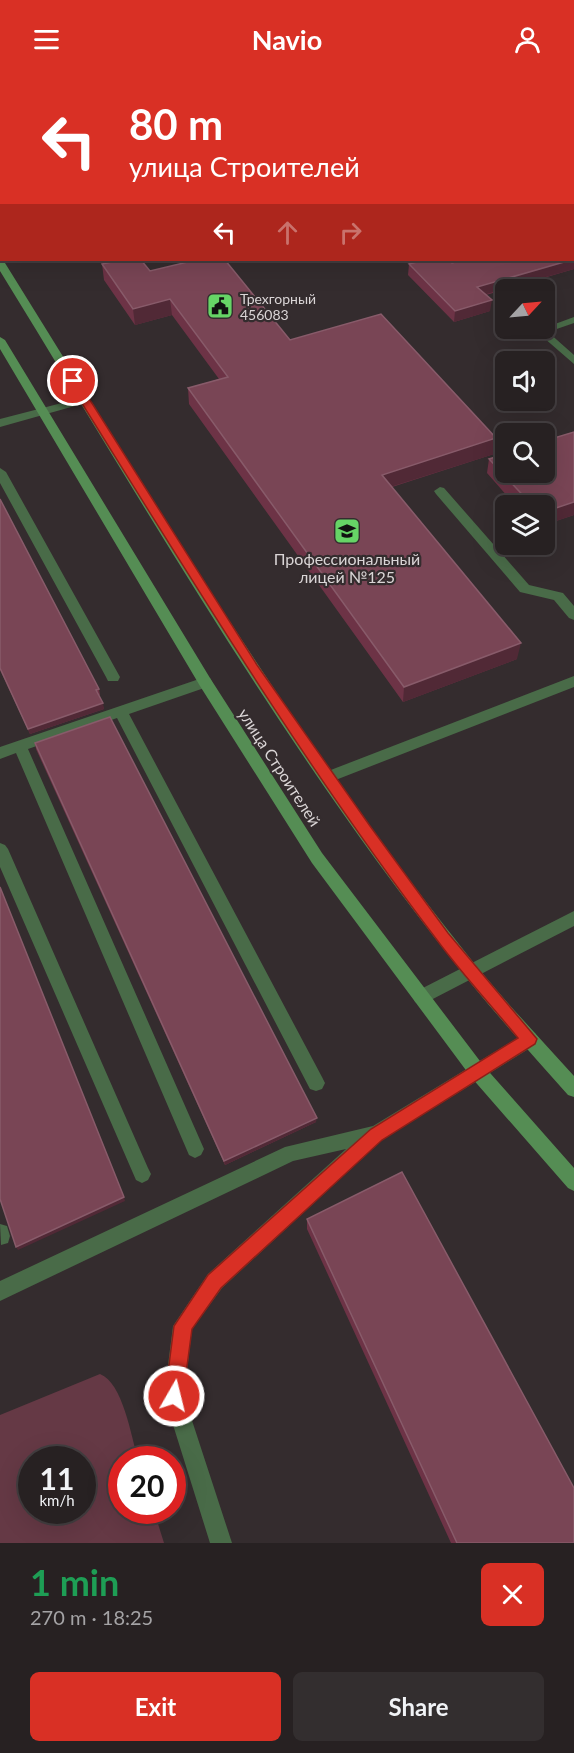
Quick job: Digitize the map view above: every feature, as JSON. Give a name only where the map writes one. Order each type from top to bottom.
[{"type":"street","name":"улица Строителей","points":[[0,262],[253,668],[328,777],[443,937],[574,1089]]},
{"type":"street","name":"улица Строителей","points":[[0,340],[205,682],[317,858],[477,1071],[574,1182]]},
{"type":"lane","points":[[574,320],[541,331],[574,361]]},
{"type":"lane","points":[[0,423],[85,400]]},
{"type":"lane","points":[[0,472],[113,677]]},
{"type":"lane","points":[[440,491],[525,589],[558,596],[574,615]]},
{"type":"lane","points":[[328,777],[574,681]]},
{"type":"lane","points":[[0,753],[205,682]]},
{"type":"lane","points":[[121,712],[316,1083]]},
{"type":"lane","points":[[20,746],[195,1149]]},
{"type":"lane","points":[[0,849],[142,1174]]},
{"type":"lane","points":[[421,997],[574,918]]},
{"type":"lane","points":[[221,1543],[174,1396],[183,1326],[215,1281],[376,1134],[529,1039]]},
{"type":"lane","points":[[0,1291],[291,1154],[376,1134]]},
{"type":"shaded area","points":[[100,1374],[108,1379],[115,1388],[125,1411],[134,1446],[108,1446],[108,1524],[158,1524],[164,1543],[0,1543],[0,1415]]},
{"type":"building","points":[[117,261],[142,261],[150,271],[192,261],[226,261],[290,340],[381,314],[495,437],[382,475],[521,643],[404,687],[188,388],[228,377],[170,299],[133,309],[102,264]]},
{"type":"building","points":[[421,261],[450,261],[452,263],[459,261],[568,261],[505,279],[495,279],[495,282],[477,287],[492,300],[455,311],[409,264]]},
{"type":"building","points":[[574,432],[574,502],[555,508],[555,495],[523,495],[511,483],[555,483],[555,438]]},
{"type":"building","points":[[495,457],[495,465],[489,459]]},
{"type":"building","points":[[0,499],[99,689],[96,690],[103,703],[28,729],[0,668]]},
{"type":"building","points":[[110,717],[317,1118],[224,1161],[35,743]]},
{"type":"building","points":[[0,887],[124,1197],[16,1247],[0,1199]]},
{"type":"building","points":[[402,1172],[574,1488],[574,1543],[457,1543],[307,1219]]},
{"type":"place","name":"Трехгорный 456083","points":[[220,306]]},
{"type":"place","name":"Профессиональный лицей №125","points":[[347,531]]},
{"type":"route","points":[[73,381],[253,668],[365,830],[443,937],[529,1039],[376,1134],[215,1281],[183,1326],[174,1396]]}]
